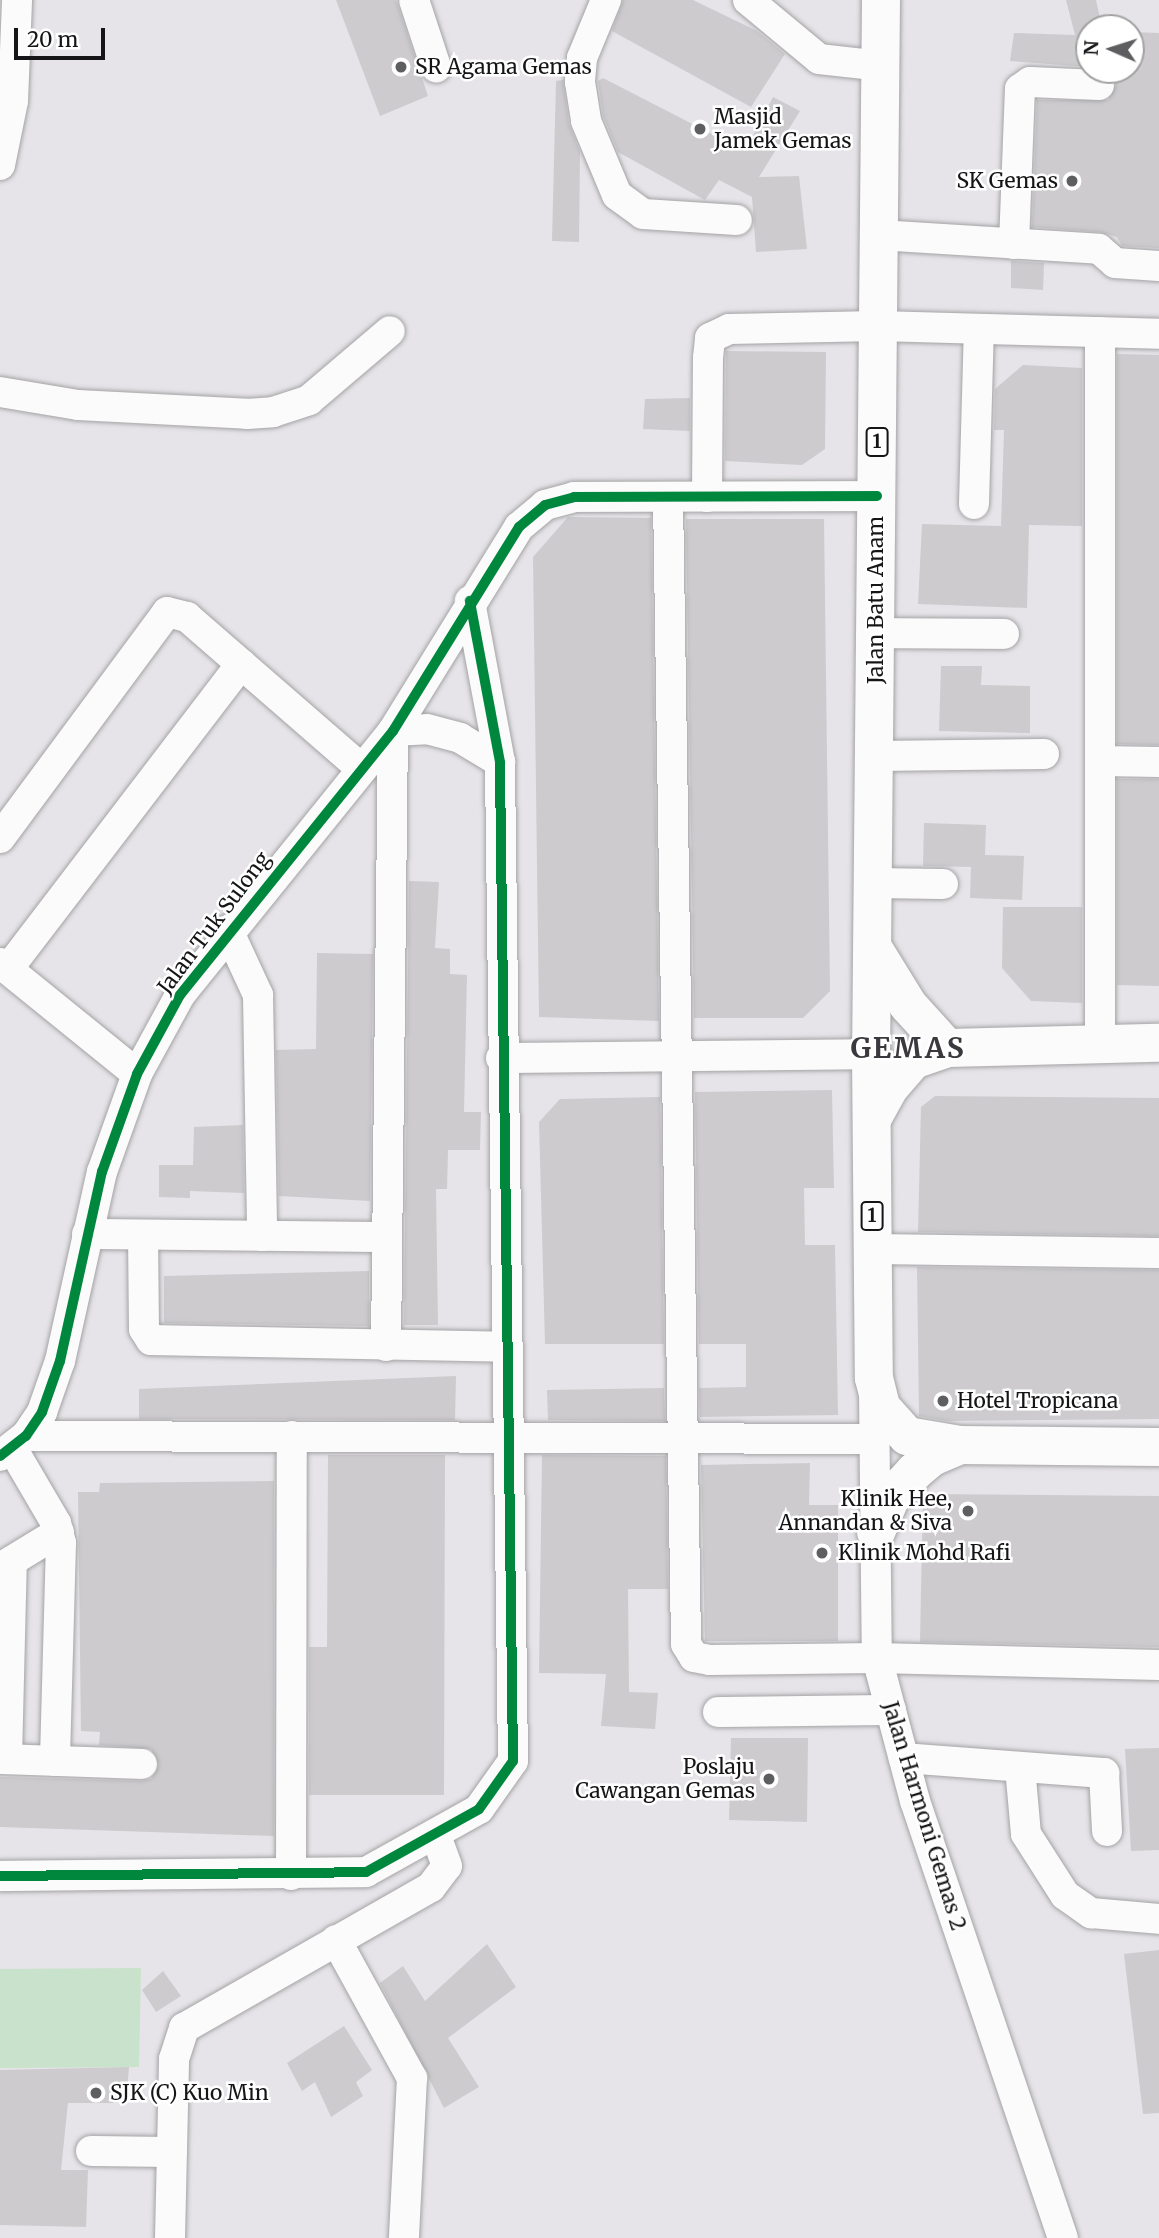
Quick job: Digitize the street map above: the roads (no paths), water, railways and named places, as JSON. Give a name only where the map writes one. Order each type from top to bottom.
[{"type":"highway","name":"Jalan Batu Anam","points":[[873,948],[881,0]]},
{"type":"highway","points":[[873,948],[908,1005],[947,1048]]},
{"type":"highway","name":"1","points":[[873,948],[871,1054],[874,1378],[881,1407],[907,1436],[960,1445],[1159,1447]]},
{"type":"highway","points":[[872,1119],[889,1088],[913,1060],[947,1048],[1159,1043]]},
{"type":"highway","points":[[876,1531],[891,1497],[914,1472],[932,1457],[960,1445]]},
{"type":"street","points":[[0,165],[13,101],[17,0]]},
{"type":"street","points":[[414,0],[436,67]]},
{"type":"street","points":[[606,0],[582,58],[580,82],[586,121],[617,195],[643,215],[737,220]]},
{"type":"street","points":[[763,4],[819,59],[881,66]]},
{"type":"street","points":[[1014,244],[1020,89],[1030,82],[1098,85]]},
{"type":"street","points":[[879,234],[1099,249],[1115,263],[1159,266]]},
{"type":"street","points":[[707,497],[710,338],[729,329],[878,326],[1159,334]]},
{"type":"street","points":[[974,505],[979,329]]},
{"type":"street","points":[[0,392],[78,405],[273,412],[309,400],[390,331]]},
{"type":"street","points":[[1100,332],[1100,1045]]},
{"type":"street","name":"Jalan Tuk Sulong","points":[[13,1447],[42,1412],[60,1361],[102,1172],[137,1074],[180,995],[228,930],[393,731],[507,540],[545,505],[574,497],[877,496]]},
{"type":"street","points":[[668,497],[680,1437],[686,1644],[694,1657],[877,1658],[1159,1665]]},
{"type":"street","points":[[0,1876],[291,1875],[366,1872],[479,1809],[513,1761],[501,1058],[500,762],[471,601]]},
{"type":"street","points":[[0,838],[161,615],[181,612],[361,768]]},
{"type":"street","points":[[875,633],[1004,634]]},
{"type":"street","points":[[137,1074],[4,966],[241,664]]},
{"type":"street","points":[[386,1346],[393,731],[427,730],[460,738],[500,762]]},
{"type":"street","points":[[874,756],[1044,754]]},
{"type":"street","points":[[1100,761],[1159,762]]},
{"type":"street","points":[[873,883],[943,884]]},
{"type":"street","points":[[228,930],[258,995],[262,1236]]},
{"type":"street","points":[[501,1058],[871,1054]]},
{"type":"street","points":[[87,1234],[387,1237]]},
{"type":"street","points":[[143,1235],[144,1329],[151,1340],[505,1347]]},
{"type":"street","points":[[873,1249],[1159,1253]]},
{"type":"street","name":"Jalan Harmoni Gemas 2","points":[[874,1378],[877,1658],[904,1758],[1063,2238]]},
{"type":"street","points":[[55,1761],[59,1532],[13,1447],[292,1436],[875,1439]]},
{"type":"street","points":[[291,1875],[292,1436]]},
{"type":"street","points":[[59,1532],[6,1564],[3,1759],[142,1764]]},
{"type":"street","points":[[718,1712],[891,1710]]},
{"type":"street","points":[[904,1758],[1104,1773],[1107,1831]]},
{"type":"street","points":[[1020,1767],[1026,1834],[1065,1895],[1091,1913],[1159,1919]]},
{"type":"street","points":[[170,2238],[174,2059],[184,2028],[431,1887],[447,1866],[436,1835]]},
{"type":"street","points":[[336,1940],[412,2078],[404,2238]]},
{"type":"street","points":[[91,2151],[172,2152]]},
{"type":"place","name":"SR Agama Gemas","points":[[401,67]]},
{"type":"place","name":"Masjid Jamek Gemas","points":[[700,129]]},
{"type":"place","name":"SK Gemas","points":[[1072,181]]},
{"type":"place","name":"Hotel Tropicana","points":[[943,1401]]},
{"type":"place","name":"Klinik Hee, Annandan & Siva","points":[[968,1511]]},
{"type":"place","name":"Klinik Mohd Rafi","points":[[822,1553]]},
{"type":"place","name":"Poslaju Cawangan Gemas","points":[[769,1779]]},
{"type":"place","name":"SJK (C) Kuo Min","points":[[96,2093]]},
{"type":"district","name":"GEMAS","points":[[908,1048]]}]
